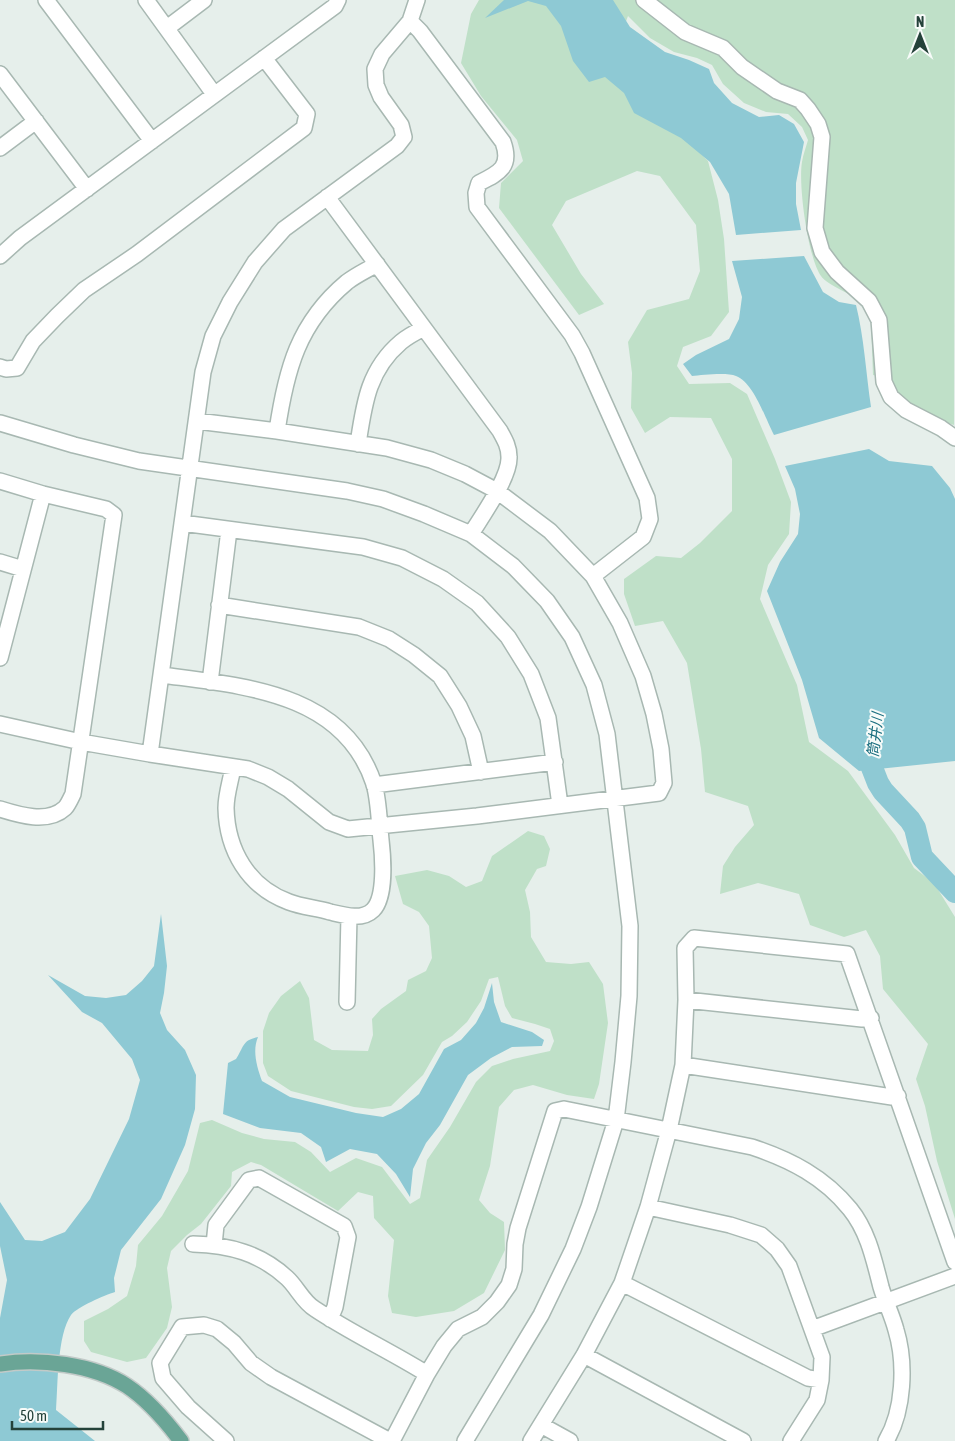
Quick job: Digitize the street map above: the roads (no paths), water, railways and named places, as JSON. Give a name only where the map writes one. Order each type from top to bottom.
[{"type":"main road","points":[[0,1364],[30,1361],[69,1365],[102,1375],[127,1386],[163,1417],[181,1441]]},
{"type":"street","points":[[46,0],[152,141]]},
{"type":"street","points":[[146,0],[214,94]]},
{"type":"street","points":[[167,28],[204,0]]},
{"type":"street","points":[[0,256],[20,238],[335,6],[338,0]]},
{"type":"street","points":[[150,754],[189,469],[206,363],[213,336],[230,302],[255,262],[284,229],[397,146],[404,137],[401,125],[381,97],[376,86],[376,70],[382,54],[410,21],[417,0]]},
{"type":"street","points":[[644,0],[685,32],[722,48],[742,67],[777,91],[800,100],[808,109],[818,124],[822,137],[814,228],[822,252],[837,272],[869,301],[879,320],[884,382],[891,397],[906,410],[941,428],[955,438]]},
{"type":"street","points":[[410,21],[420,31],[503,142],[506,150],[505,164],[498,173],[480,183],[476,193],[477,207],[572,335],[582,353],[647,498],[650,519],[643,537],[593,576]]},
{"type":"street","points":[[0,367],[6,369],[17,368],[34,341],[84,290],[137,254],[304,128],[307,114],[264,58]]},
{"type":"street","points":[[0,74],[87,189]]},
{"type":"street","points":[[0,148],[36,121]]},
{"type":"street","points":[[327,197],[500,431],[508,446],[508,470],[471,534]]},
{"type":"street","points":[[278,431],[283,392],[294,355],[308,325],[348,281],[376,264]]},
{"type":"street","points":[[358,444],[365,402],[373,377],[385,359],[401,342],[424,328]]},
{"type":"street","points":[[0,724],[81,742],[248,769],[268,777],[288,789],[329,822],[348,829],[380,827],[658,793],[664,783],[661,749],[654,714],[643,676],[620,622],[593,576],[550,531],[497,491],[465,474],[431,460],[388,448],[197,421]]},
{"type":"street","points":[[0,423],[74,445],[139,460],[189,469],[347,491],[383,499],[471,534],[513,566],[547,601],[572,637],[594,685],[607,734],[630,926],[629,996],[624,1062],[616,1120],[589,1207],[573,1248],[541,1315],[465,1441]]},
{"type":"street","points":[[0,481],[43,494],[106,509],[114,516],[73,794],[65,808],[50,816],[28,816],[1,811]]},
{"type":"street","points":[[1,648],[43,494]]},
{"type":"street","points":[[182,523],[371,549],[402,558],[443,579],[477,603],[508,637],[531,674],[548,718],[560,805]]},
{"type":"street","points":[[210,682],[229,530]]},
{"type":"street","points":[[0,562],[23,569]]},
{"type":"street","points":[[219,606],[359,627],[389,639],[414,655],[440,676],[459,706],[473,736],[481,772]]},
{"type":"street","points":[[162,675],[265,692],[293,700],[326,719],[349,738],[364,760],[374,785],[380,827],[383,863],[378,904],[372,912],[361,916],[349,916],[289,902],[267,891],[249,874],[235,853],[228,828],[226,806],[233,767]]},
{"type":"street","points":[[374,785],[555,762]]},
{"type":"street","points":[[347,1002],[349,916]]},
{"type":"street","points":[[531,1441],[584,1355],[622,1283],[648,1207],[669,1130],[683,1065],[686,1000],[685,948],[694,938],[847,954],[955,1262]]},
{"type":"street","points":[[686,1000],[862,1020],[871,1018]]},
{"type":"street","points":[[683,1065],[892,1097],[898,1096]]},
{"type":"street","points":[[226,1441],[188,1407],[163,1378],[160,1364],[182,1327],[204,1324],[217,1329],[234,1343],[251,1363],[271,1378],[391,1441],[444,1346],[458,1329],[482,1318],[509,1285],[514,1269],[518,1228],[555,1111],[564,1109],[752,1147],[780,1156],[828,1186],[851,1210],[867,1237],[886,1303],[897,1330],[902,1363],[900,1402],[886,1441]]},
{"type":"street","points":[[214,1245],[216,1225],[249,1180],[259,1178],[344,1226],[348,1237],[330,1319]]},
{"type":"street","points":[[648,1207],[730,1225],[761,1235],[778,1248],[789,1266],[822,1357],[822,1380],[817,1400],[791,1441]]},
{"type":"street","points":[[193,1244],[214,1245],[243,1251],[268,1262],[288,1279],[310,1307],[427,1374]]},
{"type":"street","points":[[812,1329],[955,1276]]},
{"type":"street","points":[[622,1283],[808,1378],[822,1380]]},
{"type":"street","points":[[584,1355],[743,1441]]},
{"type":"street","points":[[541,1425],[570,1441]]},
{"type":"water","points":[[504,0],[613,0],[630,27],[665,52],[709,69],[714,83],[732,103],[759,117],[779,115],[794,124],[804,142],[796,183],[796,204],[801,230],[736,235],[729,194],[710,162],[681,138],[634,113],[624,93],[605,77],[589,82],[573,61],[561,26],[546,6],[528,1],[485,18]]},
{"type":"water","points":[[804,256],[823,292],[839,302],[856,305],[863,342],[871,407],[774,435],[754,393],[742,380],[727,374],[692,376],[683,364],[696,355],[729,339],[739,319],[742,297],[732,261]]},
{"type":"water","points":[[869,449],[889,461],[932,466],[950,488],[955,499],[955,761],[859,771],[819,738],[802,680],[767,591],[780,562],[798,534],[800,514],[795,489],[785,466]]},
{"type":"water","points":[[161,914],[167,966],[160,1013],[167,1030],[185,1050],[196,1075],[195,1109],[185,1145],[161,1199],[121,1250],[114,1278],[115,1292],[79,1308],[71,1315],[66,1324],[59,1361],[56,1410],[95,1441],[0,1441],[0,1318],[7,1280],[0,1246],[0,1202],[25,1240],[42,1241],[65,1232],[90,1199],[129,1119],[140,1080],[132,1059],[102,1023],[82,1012],[48,975],[85,996],[106,998],[126,995],[142,981],[154,966]]},
{"type":"water","points":[[492,983],[494,1002],[501,1022],[532,1032],[544,1040],[542,1046],[512,1047],[491,1058],[468,1075],[440,1125],[426,1143],[413,1169],[410,1197],[396,1174],[377,1154],[350,1149],[326,1162],[321,1147],[301,1133],[260,1128],[223,1114],[228,1063],[236,1059],[246,1042],[258,1037],[255,1053],[262,1081],[290,1097],[356,1113],[383,1117],[401,1109],[419,1094],[444,1049],[461,1040],[476,1023],[484,1008]]},
{"type":"waterway","name":"筒井川","points":[[873,739],[869,760],[878,783],[915,828],[922,857],[955,892]]}]
